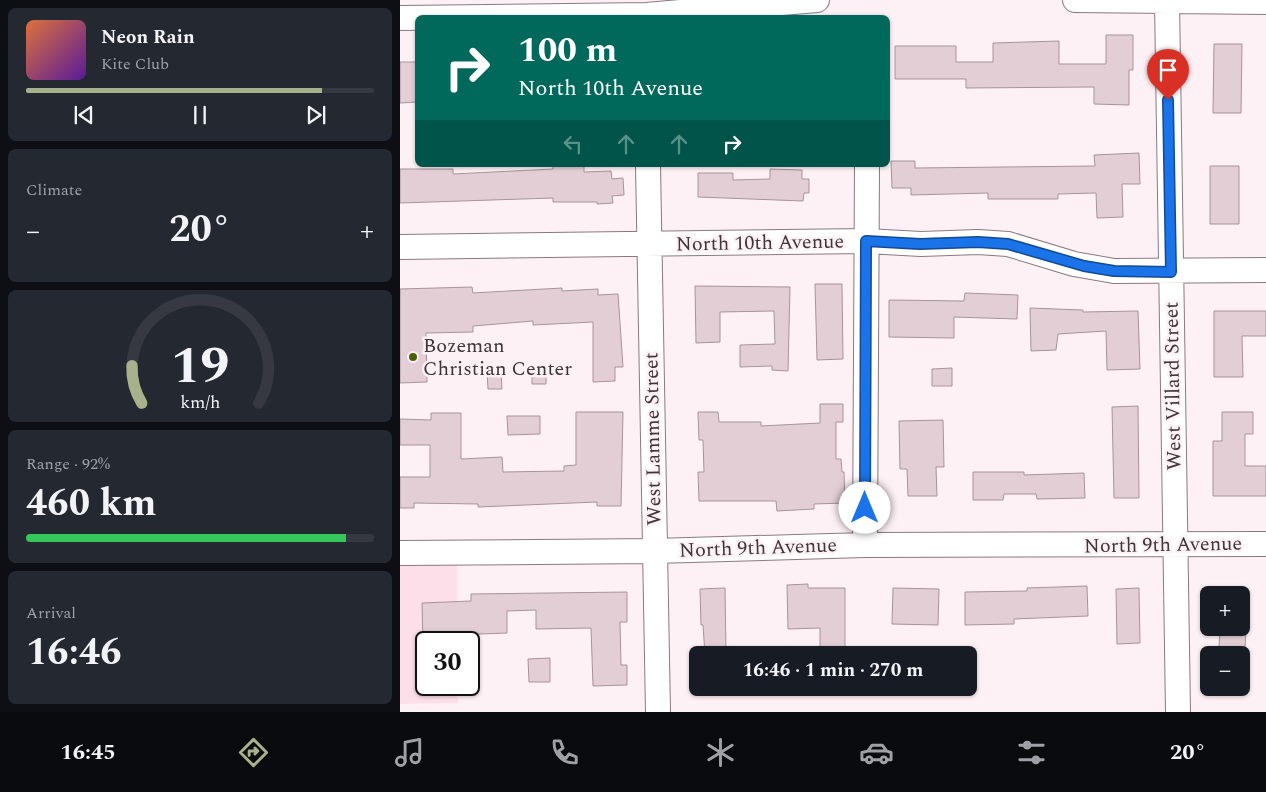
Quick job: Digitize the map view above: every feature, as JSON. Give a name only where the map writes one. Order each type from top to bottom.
[{"type":"street","points":[[657,15],[817,0]]},
{"type":"street","points":[[1075,0],[1266,2]]},
{"type":"street","name":"West Villard Street","points":[[1167,1],[1178,712]]},
{"type":"street","points":[[400,18],[415,18]]},
{"type":"street","name":"West Lamme Street","points":[[648,167],[658,712]]},
{"type":"street","points":[[865,545],[867,167]]},
{"type":"street","name":"North 10th Avenue","points":[[400,247],[866,241],[920,244],[978,242],[1008,244],[1074,264],[1107,270],[1171,272],[1266,270]]},
{"type":"street","name":"North 9th Avenue","points":[[400,553],[654,551],[865,545],[1266,544]]},
{"type":"shaded area","points":[[400,553],[457,553],[457,631],[415,631],[415,696],[458,696],[458,703],[400,704]]},
{"type":"building","points":[[1106,35],[1133,35],[1133,70],[1129,70],[1129,105],[1094,104],[1094,87],[966,88],[966,79],[895,79],[895,46],[956,46],[956,62],[993,62],[993,43],[1059,41],[1059,64],[1106,64]]},
{"type":"building","points":[[1214,44],[1242,44],[1241,113],[1213,113]]},
{"type":"building","points":[[400,62],[415,62],[415,102],[400,103]]},
{"type":"building","points":[[1139,153],[1140,184],[1122,184],[1123,217],[1097,218],[1096,193],[1058,194],[1058,199],[988,199],[988,193],[911,195],[911,188],[892,188],[891,161],[915,161],[915,168],[1095,166],[1094,155]]},
{"type":"building","points":[[1210,166],[1239,166],[1239,224],[1210,224]]},
{"type":"building","points":[[553,167],[584,167],[584,172],[611,171],[612,179],[623,178],[624,195],[612,196],[613,203],[597,204],[597,202],[553,202],[553,198],[400,203],[400,169],[453,169],[453,174],[553,169]]},
{"type":"building","points":[[770,169],[802,170],[802,179],[809,179],[809,193],[804,193],[803,201],[698,197],[698,173],[733,173],[733,180],[770,179]]},
{"type":"building","points":[[815,284],[842,284],[843,359],[817,360]]},
{"type":"building","points":[[695,286],[790,287],[788,371],[772,370],[772,366],[740,367],[740,345],[775,344],[774,311],[720,312],[720,342],[696,343]]},
{"type":"building","points":[[472,287],[473,293],[562,288],[562,291],[598,289],[598,295],[618,294],[623,367],[615,367],[615,381],[593,382],[593,322],[533,325],[533,321],[473,326],[473,332],[426,333],[427,382],[400,383],[400,289]]},
{"type":"building","points":[[965,293],[1018,295],[1017,319],[954,317],[954,338],[889,337],[889,300],[964,301]]},
{"type":"building","points":[[1030,308],[1083,310],[1083,312],[1138,311],[1140,369],[1107,370],[1106,331],[1058,334],[1056,350],[1031,351]]},
{"type":"building","points":[[1214,311],[1266,311],[1266,336],[1242,336],[1243,377],[1214,377]]},
{"type":"building","points":[[532,367],[546,367],[546,384],[532,384]]},
{"type":"building","points":[[952,368],[952,386],[932,386],[932,369]]},
{"type":"building","points":[[501,370],[502,389],[488,389],[487,371]]},
{"type":"building","points":[[820,404],[843,404],[843,422],[836,422],[836,459],[841,459],[842,472],[844,472],[845,503],[814,504],[814,509],[777,511],[776,501],[699,501],[698,472],[704,472],[703,440],[699,440],[698,412],[718,412],[719,422],[761,422],[761,426],[820,423]]},
{"type":"building","points":[[1138,406],[1139,498],[1114,498],[1112,407]]},
{"type":"building","points":[[576,412],[623,412],[621,506],[597,506],[597,502],[478,507],[478,504],[414,503],[414,508],[400,508],[400,477],[430,477],[430,445],[400,445],[400,419],[431,420],[431,413],[461,413],[461,459],[502,457],[503,472],[564,471],[564,466],[576,465]]},
{"type":"building","points":[[1222,412],[1253,412],[1253,434],[1245,434],[1245,466],[1266,466],[1266,496],[1213,496],[1213,441],[1222,441]]},
{"type":"building","points":[[507,416],[540,416],[540,434],[508,435]]},
{"type":"building","points":[[943,420],[944,467],[936,467],[937,496],[908,496],[907,469],[900,469],[899,421]]},
{"type":"building","points":[[973,472],[1024,472],[1024,475],[1084,473],[1085,498],[1037,499],[1036,494],[1004,494],[1003,500],[973,500]]},
{"type":"building","points":[[808,584],[808,588],[845,588],[845,646],[820,646],[820,628],[788,629],[787,585]]},
{"type":"building","points":[[1087,586],[1088,616],[1014,619],[1014,624],[965,625],[965,592],[1027,591],[1027,588]]},
{"type":"building","points":[[725,588],[726,646],[704,646],[703,625],[701,625],[700,589]]},
{"type":"building","points":[[893,588],[939,589],[938,625],[892,624]]},
{"type":"building","points":[[1139,588],[1140,643],[1117,644],[1116,589]]},
{"type":"building","points":[[627,592],[627,622],[620,622],[621,665],[627,665],[627,685],[593,686],[591,628],[536,629],[536,610],[507,611],[507,633],[480,634],[480,631],[423,631],[422,603],[471,601],[471,594]]},
{"type":"building","points":[[1220,636],[1246,636],[1245,646],[1219,646]]},
{"type":"building","points":[[550,658],[550,682],[529,682],[528,659]]},
{"type":"place","name":"Bozeman Christian Center","points":[[413,357]]},
{"type":"route","points":[[865,508],[866,241],[920,244],[978,242],[1008,244],[1084,266],[1114,271],[1171,272],[1168,100]]}]
